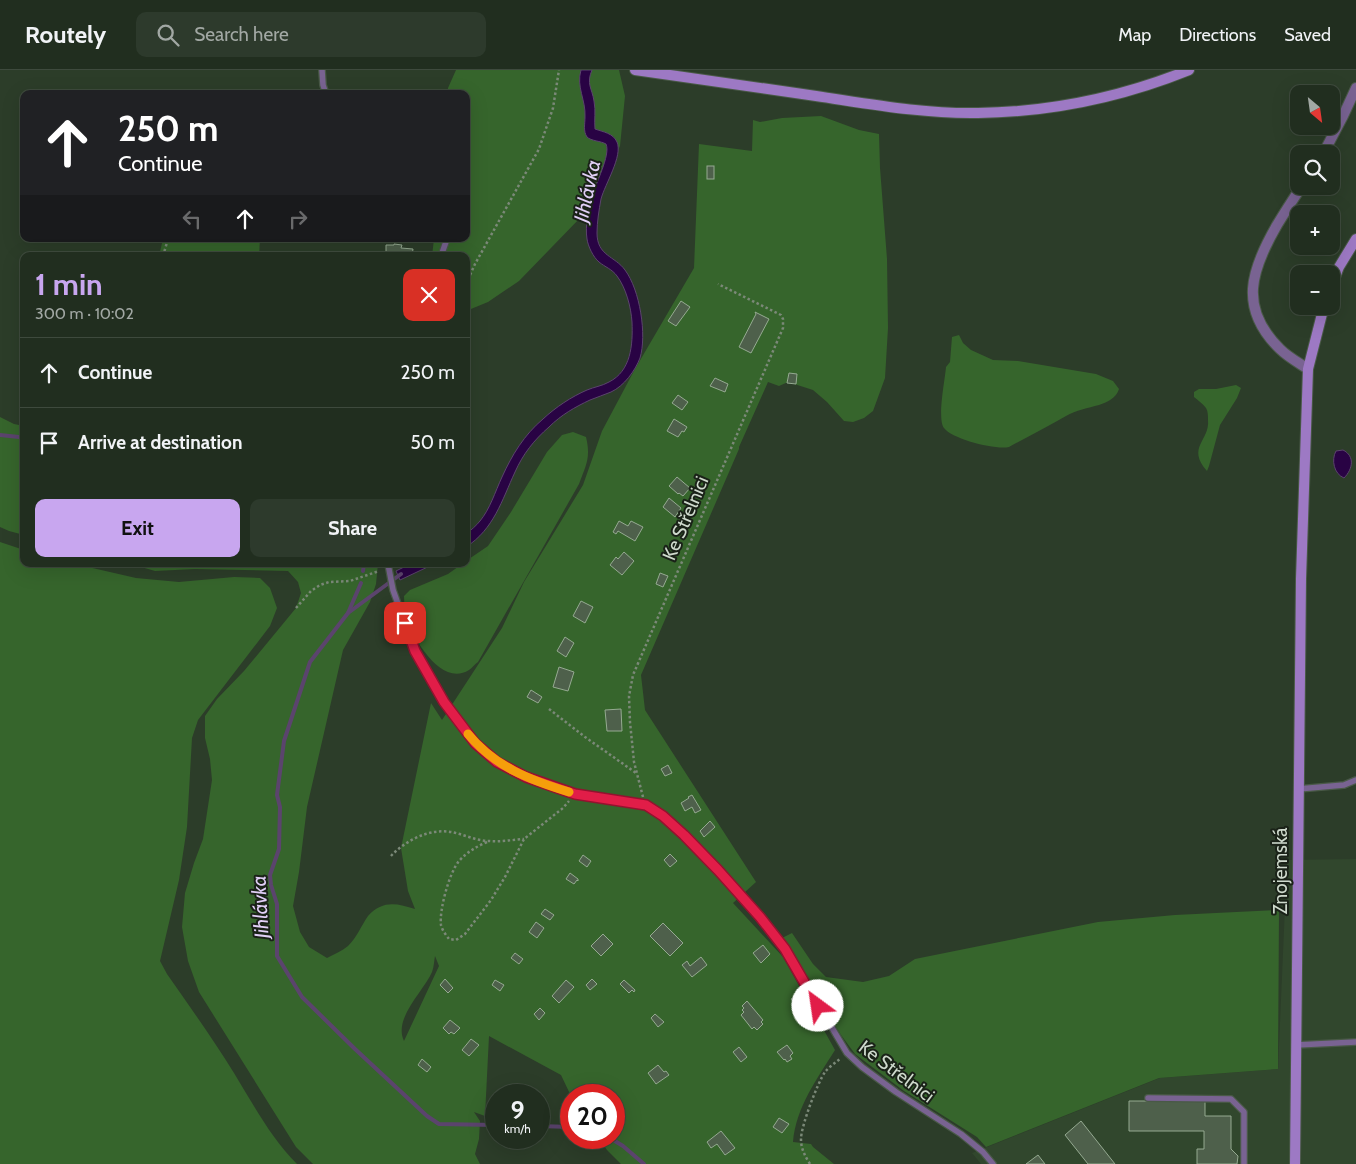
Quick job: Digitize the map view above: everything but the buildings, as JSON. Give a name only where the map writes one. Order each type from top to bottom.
[{"type":"main road","points":[[635,70],[914,110],[978,113],[1040,109],[1088,101],[1135,89],[1189,70]]},
{"type":"main road","points":[[1340,267],[1356,239]]},
{"type":"main road","name":"Znojemská","points":[[1295,1164],[1301,579],[1308,369],[1322,315]]},
{"type":"street","points":[[1328,145],[1356,88]]},
{"type":"street","points":[[1296,195],[1267,242],[1254,275],[1252,288],[1253,305],[1259,321],[1280,350],[1308,369]]},
{"type":"lane","points":[[322,70],[322,85],[324,90]]},
{"type":"lane","name":"Ke Střelnici","points":[[388,568],[393,590],[415,651],[444,702],[475,743],[497,762],[526,777],[575,794],[646,805],[663,816],[718,870],[760,917],[785,949],[847,1053],[862,1067],[896,1092],[961,1134],[983,1152],[992,1164]]},
{"type":"lane","points":[[1298,789],[1344,784],[1356,780]]},
{"type":"lane","points":[[1296,1045],[1356,1042]]},
{"type":"lane","points":[[1148,1098],[1231,1099],[1244,1112],[1244,1164]]},
{"type":"path","points":[[470,275],[539,149],[553,108],[559,70]]},
{"type":"path","name":"Ke Střelnici","points":[[646,805],[633,752],[629,696],[633,675],[784,328],[784,319],[781,315],[718,284]]},
{"type":"path","points":[[296,608],[320,585],[329,582],[350,581],[388,568]]},
{"type":"path","points":[[549,709],[637,774]]},
{"type":"path","points":[[524,838],[487,842],[471,849],[457,863],[441,907],[441,927],[448,939],[456,940],[466,934],[496,892],[524,838],[563,808],[575,794]]},
{"type":"path","points":[[391,856],[400,847],[412,840],[437,832],[450,831],[487,842]]},
{"type":"path","points":[[810,1164],[803,1151],[801,1137],[813,1096],[825,1072],[847,1053]]},
{"type":"shaded area","points":[[581,70],[592,70],[589,83],[595,105],[595,129],[607,133],[617,142],[618,155],[601,199],[597,233],[600,247],[607,255],[621,265],[635,289],[641,313],[643,337],[640,358],[632,373],[620,386],[611,392],[579,405],[538,437],[522,459],[490,523],[484,532],[470,544],[470,531],[484,516],[510,461],[530,432],[558,406],[616,377],[626,364],[631,348],[632,322],[625,292],[615,274],[595,257],[586,234],[589,207],[605,162],[607,149],[606,144],[591,139],[586,135]]},
{"type":"shaded area","points":[[1343,450],[1351,459],[1351,467],[1344,478],[1336,470],[1334,462],[1336,451]]},
{"type":"shaded area","points":[[404,567],[428,567],[400,580],[396,571]]},
{"type":"shaded area","points":[[1356,859],[1356,1164],[981,1164],[972,1153],[1160,1078],[1278,1069],[1287,860]]},
{"type":"green space","points":[[456,70],[619,70],[625,96],[620,146],[601,186],[580,218],[519,281],[488,302],[470,309],[470,252],[432,252],[434,242],[470,242],[470,90],[448,90]]},
{"type":"green space","points":[[821,116],[859,130],[879,134],[887,259],[888,328],[885,378],[873,411],[864,418],[853,422],[844,421],[813,390],[788,382],[779,386],[768,382],[641,675],[645,710],[756,882],[733,903],[783,957],[835,1050],[808,1094],[798,1117],[793,1142],[811,1144],[834,1164],[621,1164],[606,1149],[625,1149],[625,1084],[565,1084],[561,1075],[489,1036],[487,1084],[485,1084],[485,1116],[474,1112],[480,1121],[479,1139],[475,1154],[480,1164],[313,1164],[296,1147],[199,992],[188,961],[182,927],[185,893],[203,839],[212,780],[205,738],[205,716],[217,699],[244,671],[296,608],[301,593],[298,582],[288,571],[195,569],[155,571],[141,567],[378,567],[376,584],[370,602],[343,650],[307,807],[293,906],[300,932],[309,947],[327,958],[348,946],[368,916],[379,907],[396,904],[415,909],[408,891],[401,848],[431,703],[442,720],[502,628],[524,582],[583,485],[602,431],[635,369],[694,268],[699,144],[752,151],[753,120],[760,122],[782,118]],"holes":[[[435,956],[439,966],[404,1041],[402,1032],[406,1014],[432,972]]]},
{"type":"green space","points":[[162,242],[260,242],[259,252],[160,252]]},
{"type":"green space","points":[[959,335],[963,343],[971,350],[993,360],[1018,361],[1096,374],[1113,381],[1119,389],[1116,395],[1108,401],[1070,414],[1009,447],[994,447],[964,440],[944,428],[941,416],[946,367],[950,362],[952,337]]},
{"type":"green space","points":[[1236,385],[1241,388],[1220,425],[1207,471],[1201,463],[1199,450],[1208,427],[1208,412],[1194,397],[1194,392],[1199,389],[1216,389]]},
{"type":"green space","points":[[0,417],[20,425],[20,534],[0,527]]},
{"type":"green space","points":[[573,432],[586,437],[587,461],[579,484],[478,662],[469,670],[458,674],[448,672],[429,658],[414,636],[406,616],[404,596],[410,590],[448,574],[458,567],[470,567],[470,558],[488,546],[547,452],[562,435]]},
{"type":"green space","points":[[0,542],[20,549],[20,567],[88,567],[136,578],[179,582],[234,577],[260,578],[270,588],[277,608],[270,626],[198,720],[192,738],[187,827],[179,880],[160,961],[226,1060],[255,1109],[297,1164],[0,1164]]},
{"type":"green space","points":[[1279,910],[1278,1069],[1159,1078],[986,1147],[977,1137],[904,1091],[855,1054],[841,1035],[782,938],[792,933],[813,964],[826,977],[863,982],[889,976],[915,959],[1098,922],[1175,915]]},
{"type":"waterway","points":[[0,435],[19,437]]},
{"type":"waterway","points":[[363,571],[364,567]]},
{"type":"waterway","name":"Jihlávka","points":[[401,574],[348,613],[310,662],[284,741],[277,795],[280,807],[279,849],[270,875],[277,904],[277,956],[302,997],[427,1116],[439,1124],[485,1125]]},
{"type":"waterway","points":[[348,613],[361,583]]},
{"type":"waterway","name":"Jihlávka","points":[[550,1126],[560,1127]]},
{"type":"waterway","name":"Jihlávka","points":[[625,1148],[644,1164]]},
{"type":"slow traffic","points":[[468,734],[475,743],[497,762],[526,777],[569,792]]},
{"type":"route","points":[[405,623],[415,651],[427,674],[444,702],[475,743],[497,762],[526,777],[575,794],[646,805],[663,816],[718,870],[760,917],[785,949],[818,1006]]}]
